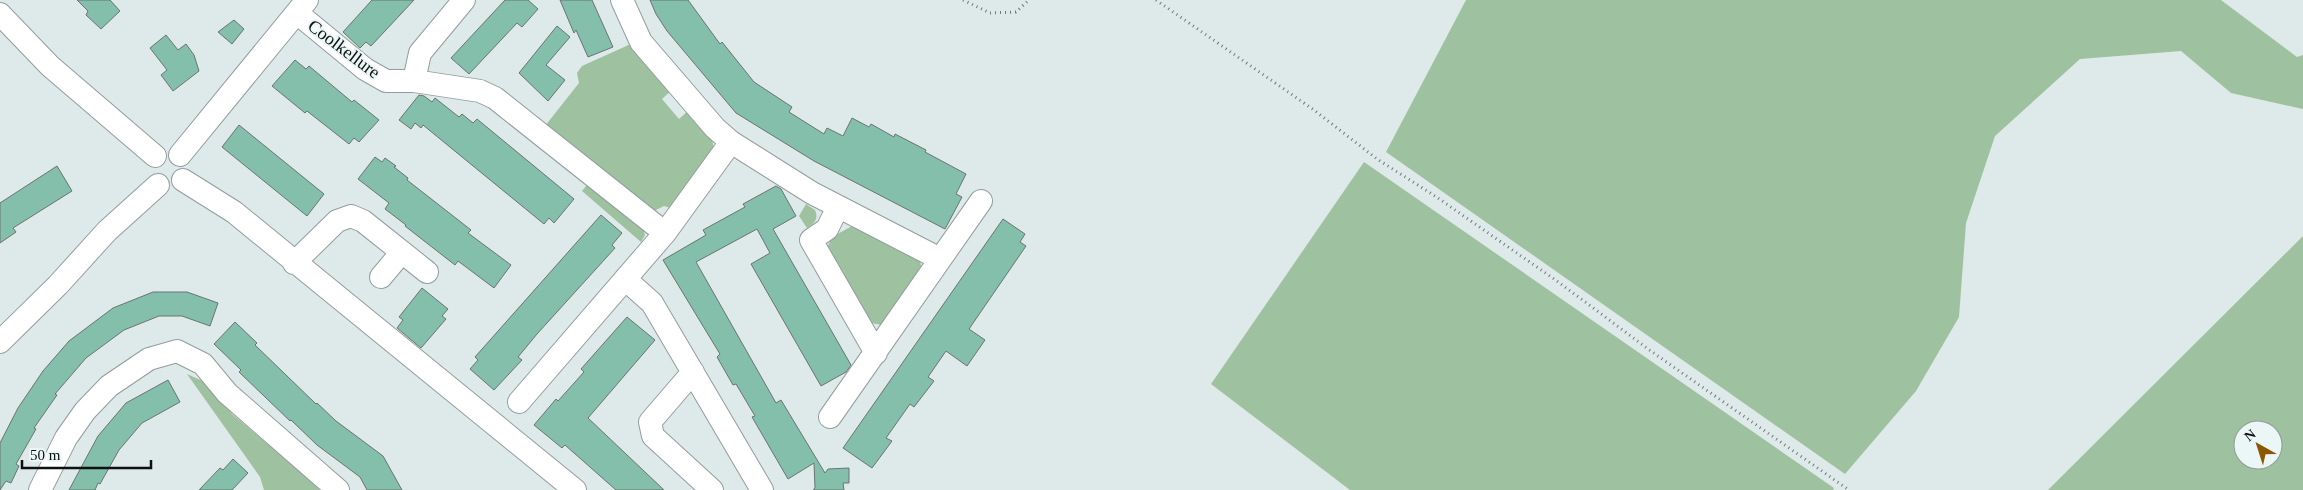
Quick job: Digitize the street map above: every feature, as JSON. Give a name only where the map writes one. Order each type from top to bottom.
[{"type":"street","points":[[414,81],[420,53],[464,0]]},
{"type":"street","points":[[622,0],[640,42],[715,128],[731,142],[838,207],[940,259]]},
{"type":"street","name":"Coolkellure","points":[[180,155],[302,6],[365,68],[386,81],[414,81],[480,91],[495,98],[665,232]]},
{"type":"street","points":[[0,14],[50,66],[155,156]]},
{"type":"street","points":[[519,402],[665,232],[731,142]]},
{"type":"street","points":[[165,151],[170,151],[180,155],[184,160],[186,170],[182,180],[174,187],[158,185],[151,177],[150,166],[155,156],[165,151]]},
{"type":"street","points":[[182,180],[234,212],[575,490]]},
{"type":"street","points":[[0,342],[58,285],[107,232],[158,185]]},
{"type":"street","points":[[830,417],[981,201]]},
{"type":"street","points":[[838,207],[827,229],[811,240],[876,353]]},
{"type":"street","points":[[294,262],[336,221],[350,216],[363,221],[426,272]]},
{"type":"street","points":[[381,277],[402,252]]},
{"type":"street","points":[[625,279],[652,303],[762,490]]},
{"type":"street","points":[[40,490],[66,438],[86,411],[109,386],[149,359],[177,351],[203,364],[227,393],[338,490]]},
{"type":"street","points":[[693,372],[650,422],[651,430],[653,436],[712,490]]},
{"type":"path","points":[[963,0],[990,13],[1016,12],[1029,0]]},
{"type":"path","points":[[1156,0],[1314,110],[1377,159],[1549,276],[1648,349],[1849,490]]},
{"type":"green space","points":[[1466,0],[2221,0],[2297,57],[2303,55],[2303,109],[2231,93],[2181,51],[2080,59],[1995,136],[1966,223],[1959,317],[1916,391],[1845,474],[1386,152]]},
{"type":"green space","points":[[633,43],[672,90],[662,99],[679,119],[689,110],[711,136],[714,148],[674,209],[664,206],[654,211],[545,126],[579,83],[577,73],[582,66]]},
{"type":"green space","points":[[1364,162],[1834,488],[1833,490],[1350,490],[1211,384]]},
{"type":"green space","points":[[587,185],[643,229],[645,235],[641,242],[582,191]]},
{"type":"green space","points":[[806,204],[815,210],[816,216],[814,223],[807,228],[799,216]]},
{"type":"green space","points":[[852,226],[920,261],[922,271],[882,325],[871,323],[827,248],[832,237]]},
{"type":"green space","points":[[2303,236],[2303,490],[2048,490]]},
{"type":"green space","points":[[187,374],[207,383],[232,414],[322,490],[264,490],[260,477]]},
{"type":"building","points":[[77,0],[110,0],[120,11],[101,29],[86,15],[88,11]]},
{"type":"building","points":[[372,0],[414,0],[371,46],[366,42],[360,48],[343,32]]},
{"type":"building","points":[[505,0],[528,0],[538,9],[522,27],[517,23],[469,74],[451,58]]},
{"type":"building","points":[[560,0],[592,0],[613,47],[588,57],[576,30],[574,33]]},
{"type":"building","points":[[650,0],[688,0],[720,44],[722,42],[754,82],[792,107],[789,112],[824,134],[827,128],[843,136],[852,118],[869,127],[871,124],[894,137],[895,134],[966,174],[956,194],[962,197],[945,229],[814,161],[736,113],[667,31]]},
{"type":"building","points":[[234,20],[244,29],[232,44],[218,32]]},
{"type":"building","points":[[557,26],[570,37],[546,65],[565,80],[548,101],[519,73]]},
{"type":"building","points":[[166,35],[178,50],[186,44],[194,55],[199,71],[173,91],[161,75],[167,70],[150,48]]},
{"type":"building","points":[[295,60],[306,69],[309,66],[352,102],[354,100],[379,120],[359,142],[354,138],[349,144],[307,111],[305,113],[272,86]]},
{"type":"building","points":[[419,95],[432,102],[435,98],[459,117],[462,114],[473,123],[477,119],[574,199],[554,223],[549,218],[544,224],[423,125],[421,128],[415,123],[411,129],[399,120]]},
{"type":"building","points":[[239,125],[324,194],[307,216],[222,147]]},
{"type":"building","points":[[375,157],[382,162],[385,158],[396,166],[394,167],[408,178],[407,180],[471,230],[468,233],[511,265],[494,288],[458,261],[455,265],[385,209],[389,203],[358,179]]},
{"type":"building","points":[[57,166],[72,191],[13,228],[16,232],[0,243],[0,203]]},
{"type":"building","points":[[776,186],[781,189],[796,216],[773,229],[851,365],[846,372],[821,386],[751,264],[770,253],[757,229],[696,262],[776,403],[781,400],[825,473],[828,469],[849,468],[849,483],[843,483],[844,490],[813,490],[815,488],[814,463],[788,479],[752,417],[755,416],[736,384],[733,385],[717,357],[720,354],[663,260],[706,235],[703,230],[745,207],[743,204]]},
{"type":"building","points":[[601,215],[622,233],[612,245],[615,248],[537,334],[518,357],[522,360],[494,390],[470,369],[478,360],[475,357]]},
{"type":"building","points":[[1003,219],[1025,234],[1020,242],[1026,246],[969,329],[985,340],[967,366],[946,351],[928,377],[934,381],[914,407],[910,404],[886,438],[892,441],[872,468],[843,448]]},
{"type":"building","points":[[422,288],[448,309],[442,316],[446,319],[421,348],[397,328],[403,320],[399,317]]},
{"type":"building","points":[[153,292],[187,292],[218,303],[210,326],[182,316],[159,316],[124,330],[86,358],[55,394],[57,395],[34,428],[36,429],[16,464],[19,466],[11,483],[6,481],[0,490],[0,443],[18,408],[43,371],[69,341],[113,308]]},
{"type":"building","points":[[627,317],[655,340],[588,418],[664,490],[616,490],[565,445],[562,448],[534,425],[556,399],[558,401],[584,372],[581,369]]},
{"type":"building","points":[[235,322],[257,343],[255,345],[316,404],[383,456],[402,490],[367,490],[360,477],[317,445],[239,372],[241,370],[214,344]]},
{"type":"building","points":[[168,380],[180,402],[142,423],[119,450],[95,490],[69,490],[98,436],[126,403]]},
{"type":"building","points":[[233,459],[248,473],[232,490],[199,490],[220,468],[223,470]]}]
